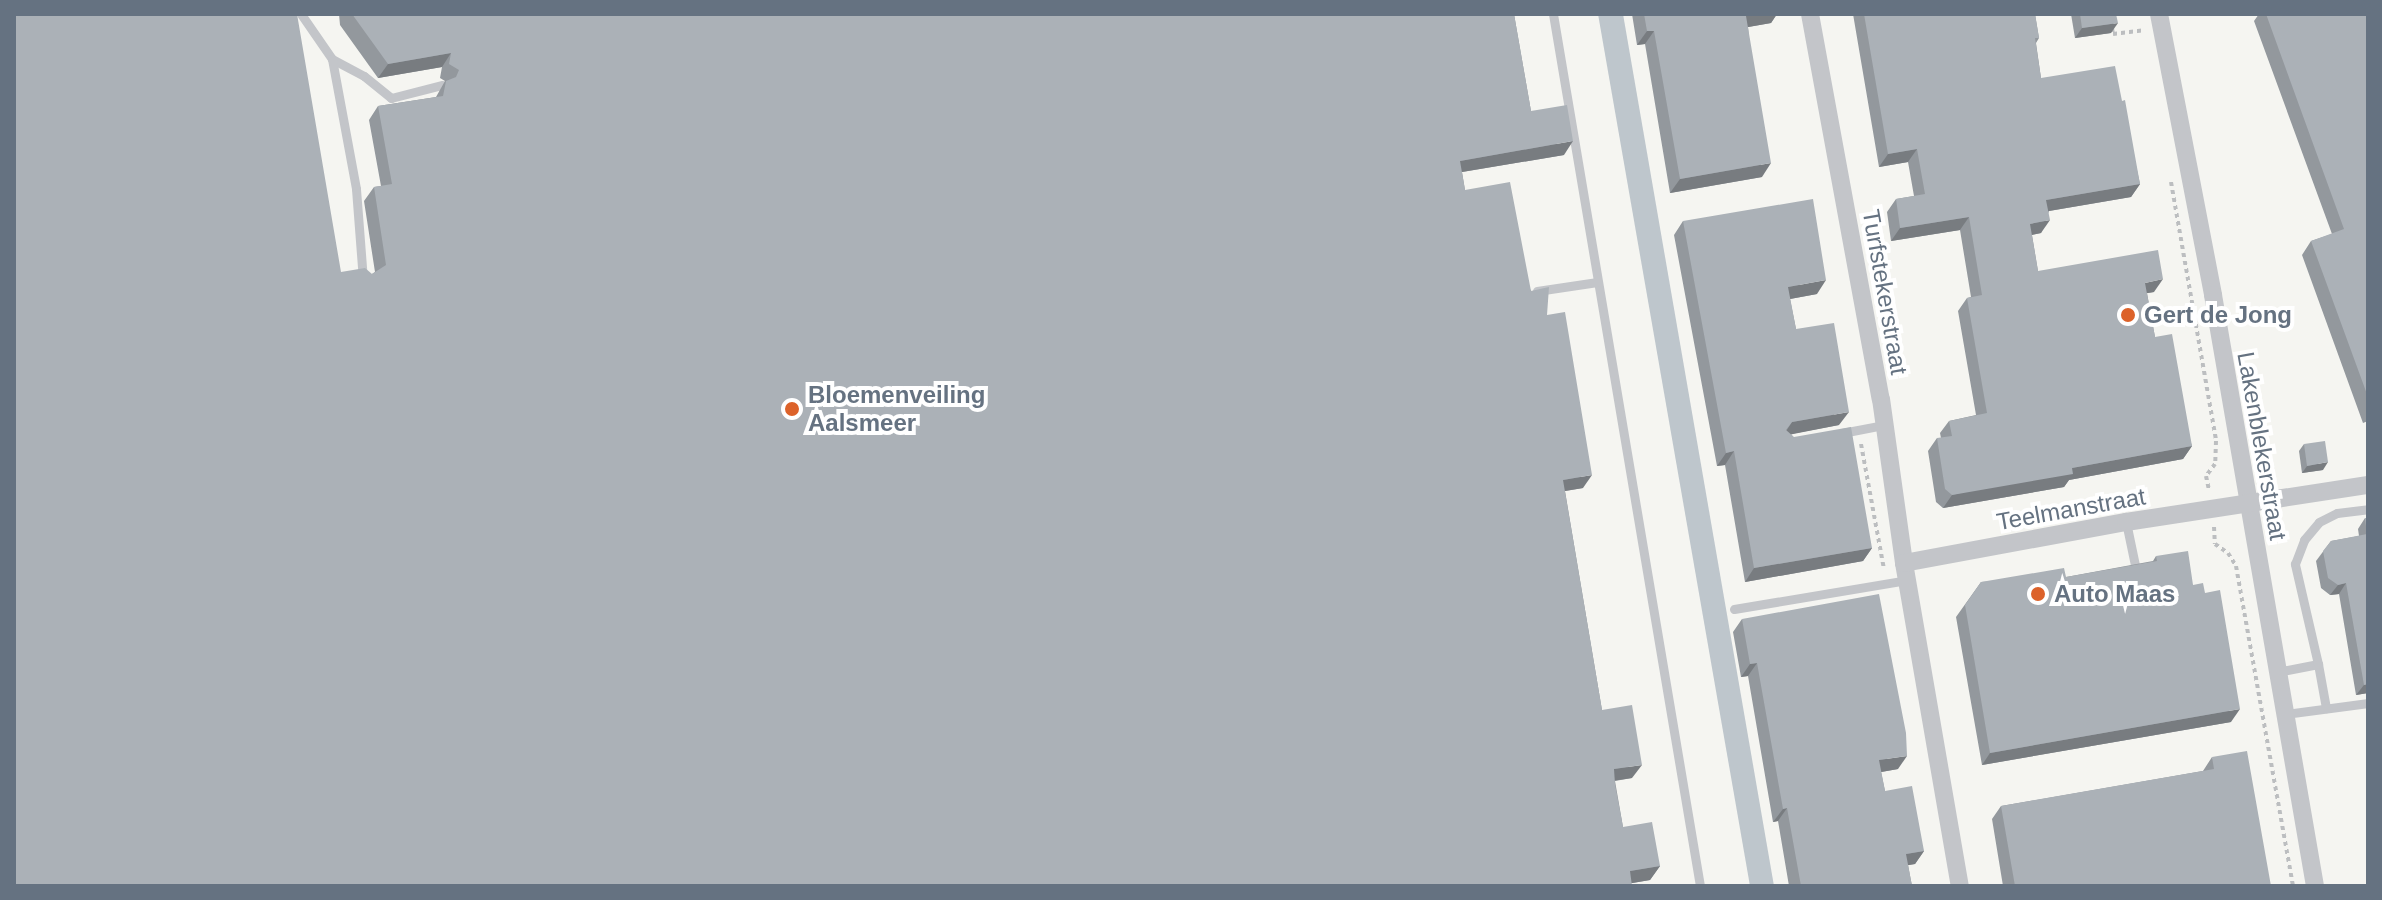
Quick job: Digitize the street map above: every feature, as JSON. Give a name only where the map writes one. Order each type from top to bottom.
[{"type":"street","name":"Turfstekerstraat","points":[[1810,14],[1885,429],[1960,886]]},
{"type":"street","name":"Lakenblekerstraat","points":[[2150,18],[2213,295],[2315,886]]},
{"type":"street","name":"Teelmanstraat","points":[[1906,571],[2126,522],[2368,485]]},
{"type":"lane","points":[[301,14],[332,59],[356,189],[363,280]]},
{"type":"lane","points":[[1553,14],[1700,886]]},
{"type":"lane","points":[[332,59],[364,76],[391,98],[442,85]]},
{"type":"lane","points":[[1537,291],[1597,282]]},
{"type":"lane","points":[[1827,435],[1885,429]]},
{"type":"lane","points":[[2326,708],[2295,564],[2304,540],[2319,522],[2337,513],[2368,509]]},
{"type":"lane","points":[[2126,522],[2135,565]]},
{"type":"lane","points":[[1734,609],[1887,583],[1906,571]]},
{"type":"lane","points":[[2277,672],[2318,664]]},
{"type":"lane","points":[[2285,714],[2368,703]]},
{"type":"path","points":[[2147,44],[2144,30],[2150,18]]},
{"type":"path","points":[[2111,24],[2113,34],[2144,30]]},
{"type":"path","points":[[2170,177],[2216,441],[2215,464],[2206,476],[2215,544],[2228,553],[2236,566],[2293,886]]},
{"type":"path","points":[[1885,429],[1860,438],[1887,583]]},
{"type":"shaded area","points":[[1598,14],[1623,14],[1774,886],[1750,886]]},
{"type":"building","name":"Bloemenveiling Aalsmeer","points":[[14,14],[297,14],[341,272],[365,268],[372,274],[386,265],[374,187],[392,184],[378,106],[443,96],[446,81],[456,77],[459,70],[449,64],[451,53],[388,64],[352,14],[1514,14],[1531,111],[1567,105],[1573,141],[1460,161],[1465,190],[1510,182],[1531,291],[1549,287],[1547,315],[1565,312],[1592,475],[1563,480],[1602,710],[1632,705],[1642,765],[1614,769],[1615,784],[1623,827],[1652,822],[1660,866],[1630,871],[1632,886],[14,886]]},
{"type":"building","points":[[1644,14],[1756,14],[1746,16],[1771,163],[1680,179],[1654,31],[1647,31]]},
{"type":"building","points":[[1864,14],[2035,14],[2041,78],[2115,66],[2122,101],[2125,100],[2140,184],[2046,200],[2050,220],[2030,224],[2038,271],[2158,250],[2163,279],[2145,283],[2155,337],[2172,334],[2192,446],[2072,468],[2073,474],[1952,495],[1945,489],[1937,438],[1952,436],[1949,421],[1987,413],[1967,298],[1982,295],[1969,217],[1900,228],[1896,199],[1925,194],[1917,149],[1888,154]]},
{"type":"building","points":[[2080,14],[2116,14],[2118,23],[2082,28]]},
{"type":"building","points":[[2266,14],[2368,14],[2368,397],[2311,241],[2344,229]]},
{"type":"building","points":[[1813,199],[1826,280],[1788,287],[1796,329],[1834,323],[1849,412],[1792,422],[1786,430],[1794,437],[1851,427],[1872,548],[1754,568],[1734,451],[1726,453],[1683,221]]},
{"type":"building","points":[[2325,441],[2328,462],[2307,466],[2304,444]]},
{"type":"building","points":[[2365,518],[2368,518],[2368,684],[2364,685],[2346,583],[2338,585],[2328,578],[2323,551],[2331,541],[2367,534]]},
{"type":"building","points":[[2188,551],[2193,585],[2203,583],[2205,593],[2220,590],[2240,709],[1990,753],[1965,605],[1981,582],[2064,568],[2066,577],[2157,561],[2156,556]]},
{"type":"building","points":[[1879,594],[1906,733],[1907,756],[1879,760],[1885,791],[1912,786],[1924,851],[1906,854],[1912,886],[1801,886],[1787,808],[1783,809],[1757,663],[1750,664],[1742,619]]},
{"type":"building","points":[[2247,751],[2271,886],[2015,886],[2001,806],[2214,769],[2212,757]]},
{"type":"place","name":"Gert de Jong","points":[[2128,315]]},
{"type":"place","name":"Bloemenveiling Aalsmeer","points":[[792,409]]},
{"type":"place","name":"Auto Maas","points":[[2038,594]]}]
